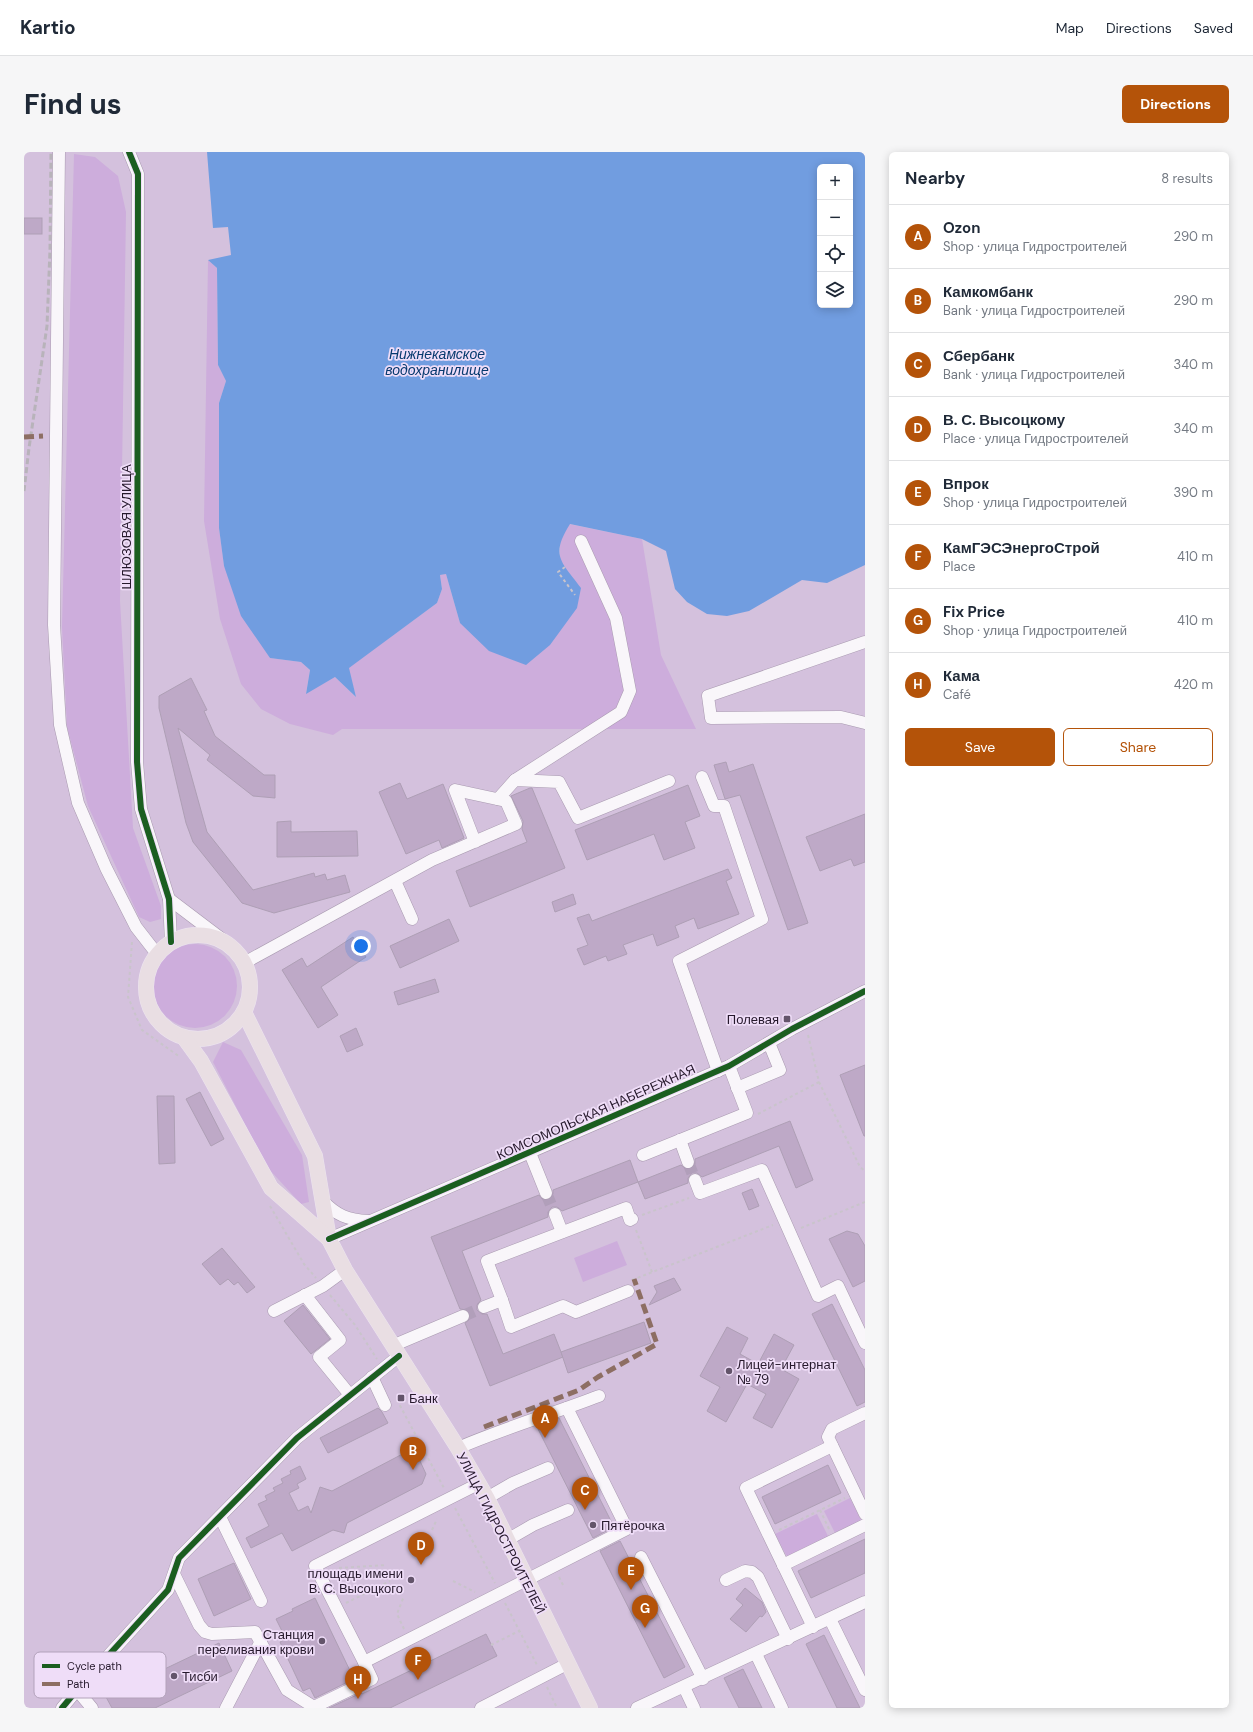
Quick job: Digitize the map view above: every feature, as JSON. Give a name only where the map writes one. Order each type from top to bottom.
[{"type":"main road","points":[[184,1039],[209,1038],[222,1033],[234,1025],[244,1012],[248,1001],[250,989],[248,972],[241,958],[230,946],[215,938],[198,935],[185,936],[171,942],[157,954],[150,965],[146,978],[146,996],[150,1008],[158,1022],[167,1030],[184,1039],[201,1062],[271,1188],[329,1239]]},
{"type":"main road","points":[[244,1012],[315,1156],[329,1239]]},
{"type":"main road","name":"УЛИЦА ГИДРОСТРОИТЕЛЕЙ","points":[[329,1239],[345,1270],[458,1448],[487,1498],[590,1708]]},
{"type":"street","points":[[59,152],[54,625],[60,725],[78,803],[106,868],[136,926],[157,954]]},
{"type":"street","name":"ШЛЮЗОВАЯ УЛИЦА","points":[[128,152],[138,174],[137,762],[141,809],[169,899],[171,942]]},
{"type":"street","points":[[498,800],[515,780],[621,712],[630,691],[616,618],[580,541]]},
{"type":"street","points":[[865,642],[708,696],[711,718],[841,716],[865,723]]},
{"type":"street","points":[[643,1155],[748,1113],[737,1088],[723,1068],[679,962],[762,919],[724,806],[714,806],[702,777]]},
{"type":"street","points":[[515,780],[559,782],[578,818],[669,781]]},
{"type":"street","points":[[244,964],[432,860],[475,842],[516,824],[506,801],[454,790],[475,842]]},
{"type":"street","points":[[395,881],[412,919]]},
{"type":"street","points":[[169,899],[230,946]]},
{"type":"street","name":"КОМСОМОЛЬСКАЯ НАБЕРЕЖНАЯ","points":[[329,1239],[723,1068],[805,1022],[865,991]]},
{"type":"street","points":[[737,1088],[780,1070],[770,1043]]},
{"type":"street","points":[[680,1140],[688,1162]]},
{"type":"street","points":[[530,1153],[546,1193]]},
{"type":"street","points":[[695,1180],[700,1193],[762,1170],[783,1221],[818,1296],[838,1286],[865,1343]]},
{"type":"street","points":[[323,1201],[332,1211],[343,1218],[356,1221],[371,1221]]},
{"type":"street","points":[[629,1286],[576,1312],[563,1306],[511,1327],[486,1261],[626,1208],[630,1220],[634,1224]]},
{"type":"street","points":[[554,1214],[562,1232]]},
{"type":"street","points":[[274,1311],[323,1286],[345,1270]]},
{"type":"street","points":[[305,1295],[340,1340],[319,1357],[350,1395]]},
{"type":"street","points":[[484,1307],[502,1300]]},
{"type":"street","points":[[112,1652],[168,1590],[179,1558],[297,1438],[383,1368],[396,1351],[462,1316]]},
{"type":"street","points":[[372,1377],[385,1405]]},
{"type":"street","points":[[458,1448],[489,1435],[599,1396]]},
{"type":"street","points":[[364,1662],[626,1529],[567,1408]]},
{"type":"street","points":[[865,1413],[830,1431],[828,1437],[865,1514]]},
{"type":"street","points":[[813,1627],[746,1488],[832,1446]]},
{"type":"street","points":[[487,1498],[548,1468]]},
{"type":"street","points":[[174,1574],[199,1625],[205,1632],[212,1634],[256,1632],[287,1690],[314,1707],[372,1679],[315,1566],[478,1484]]},
{"type":"street","points":[[507,1540],[533,1525],[568,1510]]},
{"type":"street","points":[[220,1517],[261,1601]]},
{"type":"street","points":[[783,1565],[865,1525]]},
{"type":"street","points":[[641,1557],[703,1679]]},
{"type":"street","points":[[726,1580],[746,1571],[755,1574],[758,1577],[788,1639]]},
{"type":"street","points":[[637,1708],[703,1679],[865,1602]]},
{"type":"street","points":[[830,1619],[865,1690]]},
{"type":"street","points":[[226,1708],[261,1641]]},
{"type":"street","points":[[756,1654],[782,1708]]},
{"type":"street","points":[[481,1708],[568,1664]]},
{"type":"street","points":[[684,1687],[694,1708]]},
{"type":"street","points":[[62,1708],[70,1698]]},
{"type":"street","points":[[84,1698],[92,1708]]},
{"type":"path","points":[[566,567],[558,572],[575,595]]},
{"type":"path","points":[[133,940],[128,997],[142,1030],[183,1058]]},
{"type":"path","points":[[805,1022],[819,1082],[860,1167],[865,1171]]},
{"type":"path","points":[[748,1113],[759,1114],[819,1082]]},
{"type":"path","points":[[652,1272],[634,1224],[700,1193]]},
{"type":"path","points":[[789,1233],[865,1202]]},
{"type":"path","points":[[268,1204],[304,1264],[355,1325],[383,1368]]},
{"type":"path","points":[[629,1286],[652,1272],[783,1221]]},
{"type":"path","points":[[394,1395],[500,1593],[557,1708]]},
{"type":"path","points":[[768,1535],[847,1497]]},
{"type":"path","points":[[820,1510],[834,1540]]},
{"type":"path","points":[[316,1569],[386,1565]]},
{"type":"path","points":[[556,1572],[564,1587]]},
{"type":"path","points":[[336,1608],[390,1581]]},
{"type":"path","points":[[453,1581],[489,1599]]},
{"type":"path","points":[[404,1596],[397,1614],[409,1639]]},
{"type":"path","points":[[491,1645],[519,1631]]},
{"type":"shaded area","points":[[74,154],[95,157],[118,176],[126,212],[120,601],[133,828],[161,906],[161,919],[150,922],[139,917],[88,806],[67,727],[62,627]]},
{"type":"shaded area","points":[[208,260],[217,268],[218,365],[226,381],[219,403],[219,528],[224,566],[270,658],[301,662],[310,670],[306,693],[335,677],[356,697],[348,668],[437,603],[442,589],[440,575],[446,574],[460,623],[560,559],[560,540],[569,524],[642,539],[661,655],[696,729],[342,729],[333,735],[290,724],[261,709],[241,684],[220,619],[204,521]]},
{"type":"shaded area","points":[[195,944],[211,947],[225,956],[234,970],[237,986],[234,1002],[225,1016],[211,1025],[195,1028],[179,1025],[165,1016],[156,1002],[153,986],[156,970],[165,956],[179,947]]},
{"type":"shaded area","points":[[223,1042],[241,1050],[302,1155],[309,1202],[301,1204],[267,1167],[213,1062]]},
{"type":"shaded area","points":[[617,1241],[627,1265],[583,1282],[574,1258]]},
{"type":"shaded area","points":[[850,1498],[862,1522],[836,1535],[824,1511]]},
{"type":"shaded area","points":[[817,1514],[829,1538],[788,1557],[775,1534]]},
{"type":"water","name":"Нижнекамское водохранилище","points":[[207,152],[865,152],[865,565],[827,583],[802,580],[749,611],[727,616],[707,614],[687,602],[675,589],[666,551],[642,539],[570,524],[560,544],[559,551],[563,564],[581,588],[577,608],[550,645],[526,665],[489,651],[460,623],[446,574],[440,575],[442,589],[437,603],[349,668],[356,697],[335,677],[306,694],[310,670],[301,662],[270,658],[241,616],[224,566],[219,528],[219,403],[226,381],[218,365],[217,268],[208,260],[231,255],[228,227],[213,228]]},
{"type":"building","points":[[24,218],[42,218],[42,234],[24,234]]},
{"type":"building","points":[[191,678],[207,710],[204,711],[215,736],[264,775],[275,775],[275,798],[253,796],[207,760],[210,755],[178,728],[207,832],[253,890],[314,873],[315,877],[325,874],[327,880],[345,875],[350,892],[274,913],[242,903],[193,842],[186,823],[159,708],[159,696]]},
{"type":"building","points":[[726,762],[729,772],[753,764],[808,923],[788,930],[740,795],[725,799],[714,765]]},
{"type":"building","points":[[400,783],[407,799],[443,784],[464,838],[442,848],[439,840],[406,854],[379,792]]},
{"type":"building","points":[[688,785],[700,816],[685,822],[695,848],[664,860],[654,834],[587,860],[575,830]]},
{"type":"building","points":[[532,788],[565,868],[470,907],[456,871],[527,842],[522,829],[523,821],[511,796]]},
{"type":"building","points":[[865,814],[865,862],[854,866],[851,859],[820,871],[806,837]]},
{"type":"building","points":[[291,821],[291,832],[357,831],[358,856],[277,857],[277,822]]},
{"type":"building","points":[[728,869],[732,878],[726,881],[739,914],[698,929],[694,918],[675,926],[679,937],[657,946],[653,934],[623,945],[627,954],[608,961],[606,956],[584,965],[577,949],[588,945],[577,918],[589,914],[592,921]]},
{"type":"building","points":[[573,894],[576,904],[555,912],[552,902]]},
{"type":"building","points":[[449,919],[459,941],[400,968],[390,946]]},
{"type":"building","points":[[353,937],[366,957],[321,987],[338,1015],[318,1028],[282,970],[302,958],[307,967]]},
{"type":"building","points":[[435,979],[439,992],[398,1005],[394,992]]},
{"type":"building","points":[[356,1028],[363,1045],[347,1052],[340,1036]]},
{"type":"building","points":[[865,1065],[865,1136],[864,1136],[840,1075]]},
{"type":"building","points":[[200,1092],[224,1139],[211,1146],[186,1099]]},
{"type":"building","points":[[157,1096],[174,1096],[175,1163],[159,1164]]},
{"type":"building","points":[[790,1121],[813,1180],[796,1188],[779,1146],[702,1177],[697,1173],[692,1173],[688,1178],[688,1183],[645,1199],[638,1182],[681,1165],[686,1169],[691,1169],[695,1164],[695,1159]]},
{"type":"building","points":[[630,1160],[638,1182],[562,1211],[557,1207],[552,1207],[548,1212],[548,1217],[462,1251],[481,1300],[477,1305],[477,1310],[482,1314],[487,1314],[503,1354],[554,1334],[563,1357],[490,1386],[465,1323],[469,1320],[470,1313],[467,1310],[460,1309],[431,1237],[539,1195],[542,1199],[548,1200],[553,1194],[553,1190]]},
{"type":"building","points":[[752,1189],[759,1206],[749,1210],[742,1193]]},
{"type":"building","points":[[847,1231],[858,1234],[865,1246],[865,1281],[853,1287],[829,1239]]},
{"type":"building","points":[[222,1248],[255,1287],[247,1293],[238,1282],[234,1285],[228,1279],[220,1285],[202,1264]]},
{"type":"building","points":[[674,1278],[681,1290],[649,1305],[657,1292],[654,1286]]},
{"type":"building","points":[[832,1304],[865,1370],[865,1402],[857,1406],[812,1314]]},
{"type":"building","points":[[303,1305],[330,1339],[311,1354],[284,1321]]},
{"type":"building","points":[[644,1322],[651,1343],[568,1373],[561,1352]]},
{"type":"building","points":[[727,1327],[748,1338],[740,1354],[758,1364],[774,1334],[794,1345],[781,1369],[799,1379],[772,1428],[753,1418],[766,1394],[747,1384],[726,1422],[707,1411],[720,1387],[700,1376]]},
{"type":"building","points":[[378,1408],[388,1423],[328,1453],[320,1438]]},
{"type":"building","points":[[559,1418],[614,1527],[593,1538],[538,1429]]},
{"type":"building","points":[[414,1448],[426,1474],[422,1484],[347,1523],[344,1533],[333,1530],[292,1551],[282,1533],[251,1548],[246,1538],[269,1526],[258,1504],[267,1500],[265,1496],[275,1491],[273,1488],[283,1483],[281,1479],[291,1474],[290,1471],[300,1466],[306,1479],[297,1484],[299,1488],[289,1493],[298,1511],[308,1506],[311,1513],[320,1487],[332,1491]]},
{"type":"building","points":[[828,1465],[841,1493],[775,1524],[762,1497]]},
{"type":"building","points":[[865,1539],[865,1573],[811,1598],[798,1571]]},
{"type":"building","points":[[620,1541],[685,1667],[664,1678],[600,1551]]},
{"type":"building","points":[[234,1563],[251,1599],[214,1616],[198,1579]]},
{"type":"building","points":[[745,1588],[762,1602],[766,1612],[762,1617],[760,1616],[746,1632],[730,1619],[743,1605],[736,1599]]},
{"type":"building","points":[[315,1598],[354,1679],[315,1698],[310,1688],[303,1691],[280,1642],[286,1639],[276,1619],[293,1611],[292,1609]]},
{"type":"building","points":[[486,1634],[497,1656],[390,1708],[329,1708],[361,1693],[362,1694]]},
{"type":"building","points":[[824,1635],[860,1708],[837,1708],[806,1644]]},
{"type":"building","points":[[219,1643],[232,1671],[155,1708],[112,1708],[107,1698],[166,1698],[166,1668]]},
{"type":"building","points":[[743,1669],[762,1708],[739,1708],[724,1678]]},
{"type":"tunnel","points":[[688,1162],[695,1180]]},
{"type":"tunnel","points":[[546,1193],[555,1214]]},
{"type":"tunnel","points":[[463,1316],[484,1307]]},
{"type":"railway","points":[[24,491],[47,326],[50,250],[51,152]]},
{"type":"marked path","points":[[24,437],[43,436]]},
{"type":"marked path","points":[[484,1427],[579,1390],[598,1377],[657,1344],[634,1279]]},
{"type":"cycle path","points":[[129,152],[138,174],[137,762],[141,809],[169,899],[171,942]]},
{"type":"cycle path","points":[[329,1239],[729,1066],[792,1029],[865,991]]},
{"type":"cycle path","points":[[112,1652],[168,1590],[179,1558],[297,1438],[399,1356]]},
{"type":"cycle path","points":[[62,1708],[70,1698]]},
{"type":"place","name":"Полевая","points":[[787,1019]]},
{"type":"place","name":"Лицей-интернат № 79","points":[[729,1371]]},
{"type":"place","name":"Банк","points":[[401,1398]]},
{"type":"place","name":"Ozon","points":[[545,1438]]},
{"type":"place","name":"Камкомбанк","points":[[413,1470]]},
{"type":"place","name":"Сбербанк","points":[[585,1510]]},
{"type":"place","name":"Пятёрочка","points":[[593,1525]]},
{"type":"place","name":"В. С. Высоцкому","points":[[421,1565]]},
{"type":"place","name":"площадь имени В. С. Высоцкого","points":[[411,1580]]},
{"type":"place","name":"Впрок","points":[[631,1590]]},
{"type":"place","name":"Fix Price","points":[[645,1628]]},
{"type":"place","name":"Станция переливания крови","points":[[322,1641]]},
{"type":"place","name":"Тисби","points":[[174,1676]]},
{"type":"place","name":"КамГЭСЭнергоСтрой","points":[[418,1680]]},
{"type":"place","name":"Кама","points":[[358,1699]]}]
